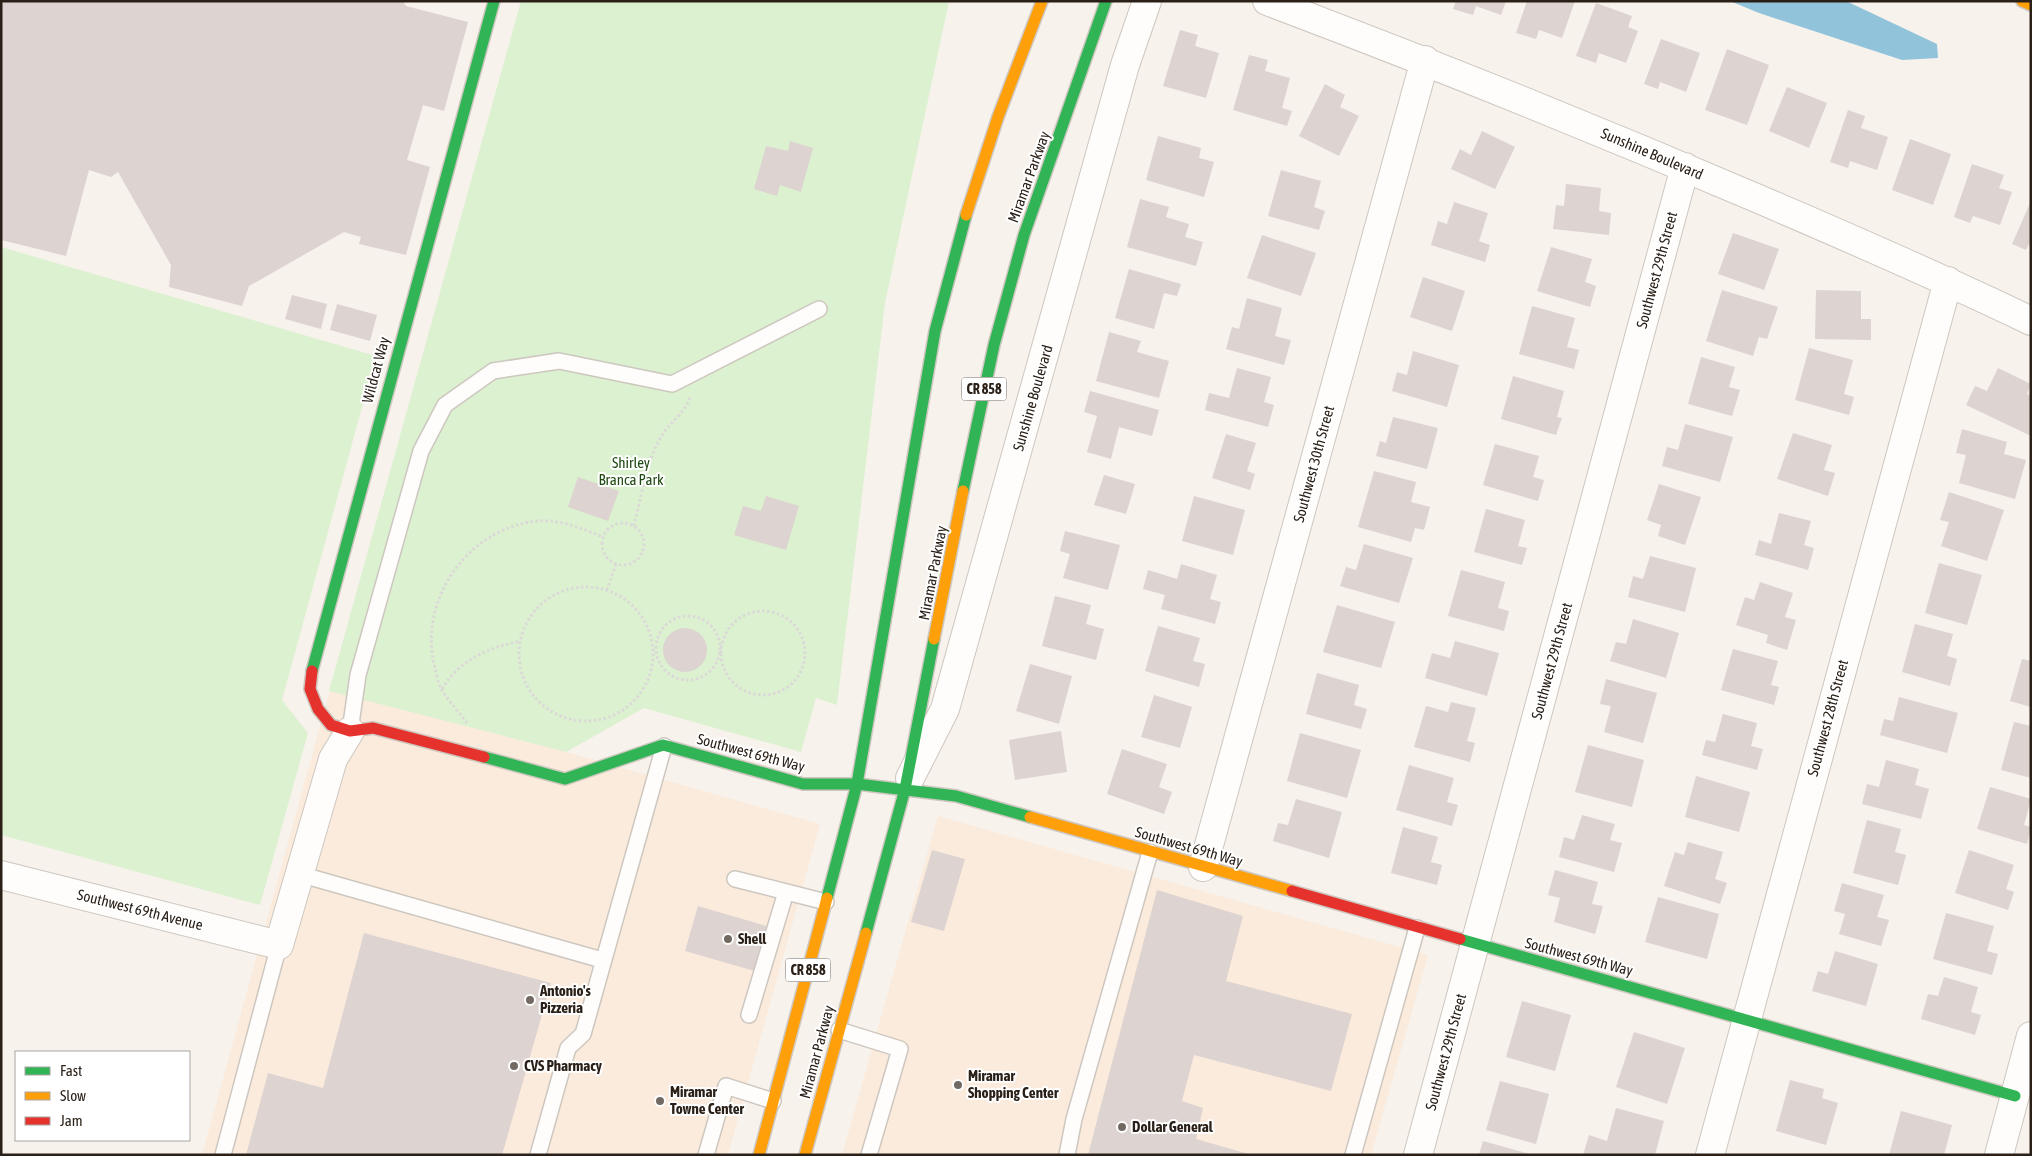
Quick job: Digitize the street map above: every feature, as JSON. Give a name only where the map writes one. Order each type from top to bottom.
[{"type":"main road","name":"Wildcat Way","points":[[350,731],[331,725],[318,709],[310,689],[313,661],[494,1]]},
{"type":"main road","name":"Miramar Parkway","points":[[759,1155],[857,784],[916,432],[936,331],[966,216],[992,135],[1042,1]]},
{"type":"main road","name":"Miramar Parkway","points":[[805,1155],[905,789],[972,445],[994,345],[1024,236],[1106,1]]},
{"type":"main road","points":[[2022,1],[2031,5]]},
{"type":"main road","points":[[350,731],[373,728],[565,779],[664,746]]},
{"type":"main road","name":"Southwest 69th Way","points":[[664,746],[803,784],[857,784],[956,796],[1417,928],[1746,1018],[2015,1096]]},
{"type":"street","name":"Sunshine Boulevard","points":[[905,789],[946,709],[1125,65],[1147,1]]},
{"type":"street","name":"Sunshine Boulevard","points":[[1268,1],[1424,60],[1685,167],[1948,281],[2031,320]]},
{"type":"street","name":"Southwest 30th Street","points":[[1203,867],[1424,60]]},
{"type":"street","name":"Southwest 29th Street","points":[[1418,1155],[1685,167]]},
{"type":"street","name":"Southwest 28th Street","points":[[1710,1155],[1948,281]]},
{"type":"street","points":[[279,945],[333,759],[350,731]]},
{"type":"street","name":"Southwest 69th Avenue","points":[[1,875],[279,945]]},
{"type":"street","points":[[2000,1155],[2031,1036]]},
{"type":"lane","points":[[350,731],[358,675],[421,451],[445,405],[493,371],[559,361],[672,384],[819,309]]},
{"type":"lane","points":[[538,1155],[568,1048],[582,1034],[664,746]]},
{"type":"lane","points":[[1067,1155],[1074,1119],[1150,852]]},
{"type":"lane","points":[[299,874],[602,960]]},
{"type":"lane","points":[[735,879],[826,902]]},
{"type":"lane","points":[[749,1015],[786,892]]},
{"type":"lane","points":[[1353,1155],[1417,928]]},
{"type":"lane","points":[[222,1155],[279,945]]},
{"type":"lane","points":[[839,1030],[900,1049],[869,1155]]},
{"type":"lane","points":[[706,1155],[726,1086],[773,1101]]},
{"type":"path","points":[[634,526],[644,481],[652,458],[663,434],[676,421],[690,399],[691,374]]},
{"type":"path","points":[[468,723],[442,689],[430,647],[432,622],[439,596],[457,565],[478,546],[508,528],[538,521],[562,523],[604,537]]},
{"type":"path","points":[[620,524],[634,526],[643,537],[644,551],[641,557],[630,565],[616,564],[607,558],[603,551],[604,537],[613,526],[620,524]]},
{"type":"path","points":[[606,590],[616,564]]},
{"type":"path","points":[[520,641],[518,651],[521,674],[531,694],[546,710],[566,719],[588,722],[609,718],[628,707],[642,691],[652,671],[655,649],[657,638],[670,621],[679,616],[690,615],[700,617],[712,626],[720,640],[721,650],[723,668],[730,681],[741,690],[755,696],[770,696],[784,691],[795,682],[802,669],[806,655],[803,640],[797,629],[788,619],[777,613],[751,612],[739,618],[726,633],[721,650],[718,661],[713,670],[704,677],[693,680],[672,677],[664,669],[655,649],[649,628],[637,608],[619,594],[597,586],[574,587],[553,594],[535,608],[523,628],[520,641]]},
{"type":"path","points":[[442,689],[450,675],[478,655],[494,647],[520,641]]},
{"type":"shaded area","name":"Miramar Towne Center","points":[[330,690],[566,752],[820,824],[728,1155],[202,1155]]},
{"type":"shaded area","name":"Miramar Shopping Center","points":[[938,816],[1428,955],[1371,1155],[842,1155]]},
{"type":"green space","name":"Shirley Branca Park","points":[[521,1],[949,1],[885,303],[837,705],[816,698],[801,752],[644,708],[566,752],[329,691]]},
{"type":"green space","points":[[1,247],[376,356],[282,700],[308,733],[260,905],[1,835]]},
{"type":"water","points":[[1730,1],[1846,1],[1937,44],[1938,58],[1902,60],[1759,13]]},
{"type":"building","points":[[1,1],[403,1],[406,6],[468,22],[444,111],[423,105],[407,160],[430,167],[406,255],[359,244],[361,237],[344,232],[249,286],[242,306],[169,287],[171,265],[118,172],[111,177],[89,170],[66,256],[1,240]]},
{"type":"building","points":[[1456,1],[1506,1],[1501,15],[1476,6],[1473,15],[1453,9]]},
{"type":"building","points":[[1527,1],[1575,1],[1562,38],[1539,30],[1536,39],[1516,33]]},
{"type":"building","points":[[1596,3],[1632,16],[1628,27],[1638,31],[1626,63],[1599,53],[1596,63],[1576,56]]},
{"type":"building","points":[[1180,30],[1198,35],[1195,46],[1219,53],[1206,98],[1163,86]]},
{"type":"building","points":[[1661,39],[1700,53],[1686,92],[1660,82],[1658,89],[1644,84]]},
{"type":"building","points":[[1727,49],[1769,65],[1747,125],[1705,110]]},
{"type":"building","points":[[1249,55],[1268,60],[1265,71],[1290,78],[1282,108],[1292,111],[1287,126],[1233,110]]},
{"type":"building","points":[[1325,84],[1345,95],[1340,107],[1359,116],[1339,156],[1299,136]]},
{"type":"building","points":[[1787,87],[1827,103],[1809,148],[1769,131]]},
{"type":"building","points":[[1848,110],[1865,116],[1861,128],[1888,137],[1877,170],[1850,161],[1848,168],[1830,162]]},
{"type":"building","points":[[1482,131],[1515,147],[1495,189],[1451,169],[1460,149],[1471,155]]},
{"type":"building","points":[[1158,136],[1201,148],[1199,158],[1214,162],[1204,197],[1146,180]]},
{"type":"building","points":[[1910,139],[1951,154],[1933,205],[1892,190]]},
{"type":"building","points":[[790,141],[813,148],[801,192],[780,185],[777,196],[754,189],[766,146],[788,151]]},
{"type":"building","points":[[1972,164],[2004,175],[1999,188],[2012,192],[2000,225],[1973,216],[1970,223],[1954,217]]},
{"type":"building","points":[[1281,170],[1321,181],[1314,207],[1325,211],[1319,230],[1268,216]]},
{"type":"building","points":[[1566,184],[1601,188],[1599,211],[1611,213],[1609,235],[1553,229],[1556,205],[1564,206]]},
{"type":"building","points":[[1140,199],[1169,207],[1166,217],[1189,224],[1185,237],[1203,242],[1196,266],[1127,247]]},
{"type":"building","points":[[2031,201],[2031,245],[2029,244],[2026,250],[2012,244]]},
{"type":"building","points":[[1454,202],[1488,213],[1479,241],[1490,245],[1485,262],[1431,245],[1438,221],[1447,224]]},
{"type":"building","points":[[1733,233],[1779,249],[1764,290],[1718,274]]},
{"type":"building","points":[[1262,235],[1316,253],[1301,296],[1247,278]]},
{"type":"building","points":[[1551,247],[1592,259],[1585,282],[1596,286],[1590,307],[1537,291]]},
{"type":"building","points":[[1129,269],[1181,284],[1177,296],[1164,293],[1154,329],[1115,318]]},
{"type":"building","points":[[1423,277],[1465,291],[1452,331],[1410,317]]},
{"type":"building","points":[[1722,290],[1778,307],[1767,339],[1759,337],[1753,356],[1706,341]]},
{"type":"building","points":[[1816,290],[1861,291],[1861,319],[1871,319],[1871,340],[1815,339]]},
{"type":"building","points":[[292,295],[327,304],[321,329],[285,319]]},
{"type":"building","points":[[1247,298],[1282,308],[1275,336],[1291,340],[1284,365],[1226,349],[1232,327],[1239,329]]},
{"type":"building","points":[[337,304],[377,315],[370,341],[330,330]]},
{"type":"building","points":[[1532,306],[1575,318],[1567,347],[1579,350],[1574,369],[1519,354]]},
{"type":"building","points":[[1109,332],[1141,341],[1137,352],[1169,361],[1159,398],[1096,381]]},
{"type":"building","points":[[1809,348],[1853,360],[1844,394],[1854,397],[1849,415],[1795,400]]},
{"type":"building","points":[[1413,351],[1459,365],[1447,407],[1392,391],[1397,372],[1407,375]]},
{"type":"building","points":[[1701,357],[1735,367],[1729,387],[1740,390],[1732,416],[1688,404]]},
{"type":"building","points":[[1237,368],[1271,377],[1264,402],[1274,405],[1268,427],[1205,410],[1209,393],[1229,398]]},
{"type":"building","points":[[1998,368],[2031,384],[2027,394],[2031,396],[2031,436],[1966,405],[1975,386],[1987,391]]},
{"type":"building","points":[[1513,376],[1564,391],[1557,417],[1562,418],[1556,435],[1501,419]]},
{"type":"building","points":[[1090,391],[1159,410],[1152,436],[1119,427],[1111,459],[1087,452],[1097,416],[1084,412]]},
{"type":"building","points":[[1393,417],[1438,428],[1427,469],[1376,456],[1380,441],[1386,443]]},
{"type":"building","points":[[1685,424],[1733,437],[1720,482],[1662,466],[1667,447],[1678,450]]},
{"type":"building","points":[[1962,429],[2007,442],[2004,454],[2026,460],[2015,499],[1959,483],[1966,455],[1956,453]]},
{"type":"building","points":[[1793,433],[1832,445],[1824,470],[1835,473],[1828,496],[1777,479]]},
{"type":"building","points":[[1226,434],[1256,443],[1247,471],[1255,474],[1250,490],[1212,478]]},
{"type":"building","points":[[1495,444],[1539,456],[1533,477],[1544,480],[1538,501],[1483,485]]},
{"type":"building","points":[[1374,471],[1416,482],[1411,502],[1430,507],[1424,530],[1415,528],[1411,542],[1358,527]]},
{"type":"building","points":[[1104,475],[1135,484],[1126,514],[1094,505]]},
{"type":"building","points":[[578,477],[619,491],[608,521],[568,507]]},
{"type":"building","points":[[1659,484],[1701,497],[1685,545],[1658,536],[1661,525],[1647,520]]},
{"type":"building","points":[[1949,492],[2004,510],[1987,561],[1941,546],[1949,522],[1940,520]]},
{"type":"building","points":[[766,496],[799,506],[786,550],[734,535],[743,506],[761,511]]},
{"type":"building","points":[[1194,496],[1245,510],[1233,555],[1182,541]]},
{"type":"building","points":[[1486,509],[1525,520],[1518,546],[1527,548],[1522,565],[1474,552]]},
{"type":"building","points":[[1779,513],[1811,521],[1804,545],[1814,548],[1808,570],[1755,555],[1759,540],[1771,544]]},
{"type":"building","points":[[1065,531],[1120,545],[1108,590],[1063,578],[1070,554],[1060,551]]},
{"type":"building","points":[[1364,544],[1413,558],[1399,603],[1340,586],[1346,567],[1356,570]]},
{"type":"building","points":[[1650,556],[1696,568],[1685,612],[1628,597],[1633,576],[1643,579]]},
{"type":"building","points":[[1939,563],[1982,575],[1967,625],[1925,613]]},
{"type":"building","points":[[1181,564],[1217,575],[1210,599],[1221,602],[1215,624],[1161,609],[1165,595],[1143,589],[1148,570],[1177,579]]},
{"type":"building","points":[[1461,570],[1505,582],[1498,608],[1509,611],[1504,631],[1448,616]]},
{"type":"building","points":[[1760,582],[1793,593],[1785,617],[1796,620],[1787,650],[1766,643],[1768,635],[1736,625],[1745,597],[1754,600]]},
{"type":"building","points":[[1055,596],[1091,605],[1086,624],[1104,629],[1096,660],[1042,646]]},
{"type":"building","points":[[1337,605],[1395,622],[1381,668],[1323,652]]},
{"type":"building","points":[[1633,619],[1679,633],[1666,678],[1610,661],[1616,642],[1626,644]]},
{"type":"building","points":[[1915,624],[1953,634],[1947,656],[1957,659],[1950,686],[1902,672]]},
{"type":"building","points":[[1158,626],[1200,638],[1193,661],[1205,664],[1199,687],[1145,671]]},
{"type":"building","points":[[681,628],[689,628],[701,634],[707,650],[701,666],[689,672],[681,672],[669,666],[663,654],[663,646],[669,634]]},
{"type":"building","points":[[1455,641],[1499,653],[1487,696],[1425,678],[1432,653],[1450,658]]},
{"type":"building","points":[[1733,649],[1778,661],[1771,685],[1779,687],[1774,705],[1721,690]]},
{"type":"building","points":[[2022,659],[2031,661],[2031,707],[2010,701]]},
{"type":"building","points":[[1030,664],[1072,676],[1059,724],[1016,711]]},
{"type":"building","points":[[1317,673],[1359,685],[1354,705],[1367,709],[1361,729],[1306,714]]},
{"type":"building","points":[[1606,679],[1657,693],[1643,743],[1604,732],[1611,706],[1600,704]]},
{"type":"building","points":[[1154,695],[1192,707],[1180,748],[1141,737]]},
{"type":"building","points":[[1899,697],[1958,713],[1947,753],[1880,735],[1884,719],[1893,721]]},
{"type":"building","points":[[1451,702],[1476,708],[1467,741],[1475,743],[1470,762],[1414,747],[1426,706],[1448,712]]},
{"type":"building","points":[[1723,714],[1757,723],[1751,746],[1763,749],[1757,770],[1702,755],[1706,740],[1715,742]]},
{"type":"building","points":[[2014,722],[2031,726],[2031,778],[2001,770]]},
{"type":"building","points":[[1061,731],[1067,772],[1015,780],[1009,740]]},
{"type":"building","points":[[1300,733],[1361,750],[1347,798],[1287,781]]},
{"type":"building","points":[[1588,745],[1644,760],[1632,807],[1575,792]]},
{"type":"building","points":[[1122,749],[1167,764],[1159,787],[1172,792],[1164,814],[1107,794]]},
{"type":"building","points":[[1886,760],[1919,769],[1915,785],[1929,789],[1921,819],[1862,804],[1867,784],[1879,787]]},
{"type":"building","points":[[1409,765],[1454,778],[1447,802],[1458,805],[1452,826],[1396,810]]},
{"type":"building","points":[[1696,776],[1750,792],[1739,832],[1685,817]]},
{"type":"building","points":[[1990,787],[2031,799],[2024,825],[2031,827],[2027,844],[1977,829]]},
{"type":"building","points":[[1296,799],[1342,812],[1329,858],[1273,841],[1278,823],[1288,825]]},
{"type":"building","points":[[1582,815],[1615,824],[1610,840],[1622,843],[1614,872],[1559,857],[1564,837],[1574,840]]},
{"type":"building","points":[[1867,820],[1901,829],[1895,852],[1906,855],[1898,885],[1853,873]]},
{"type":"building","points":[[1403,827],[1438,837],[1431,862],[1442,865],[1437,885],[1391,873]]},
{"type":"building","points":[[1688,842],[1723,852],[1715,879],[1727,883],[1720,904],[1664,886],[1675,852],[1684,855]]},
{"type":"building","points":[[932,850],[965,859],[944,931],[911,922]]},
{"type":"building","points":[[1969,850],[2014,865],[2006,889],[2014,892],[2008,910],[1955,893]]},
{"type":"building","points":[[1555,870],[1598,882],[1592,904],[1603,906],[1595,934],[1554,922],[1560,898],[1548,895]]},
{"type":"building","points":[[1842,883],[1884,895],[1877,917],[1889,920],[1881,946],[1839,934],[1845,914],[1834,911]]},
{"type":"building","points":[[1157,890],[1243,916],[1226,981],[1352,1014],[1331,1091],[1194,1055],[1182,1101],[1203,1108],[1196,1139],[1252,1155],[1088,1155]]},
{"type":"building","points":[[1658,897],[1719,914],[1707,959],[1645,942]]},
{"type":"building","name":"Shell","points":[[698,906],[770,927],[758,972],[685,951]]},
{"type":"building","points":[[1946,913],[1994,926],[1987,951],[1998,954],[1992,975],[1933,959]]},
{"type":"building","points":[[364,933],[551,983],[502,1155],[246,1155],[268,1073],[323,1088]]},
{"type":"building","points":[[1835,951],[1878,964],[1866,1006],[1812,991],[1818,971],[1828,974]]},
{"type":"building","points":[[1944,977],[1978,987],[1971,1012],[1981,1015],[1975,1035],[1921,1019],[1928,994],[1938,996]]},
{"type":"building","points":[[1522,1001],[1571,1015],[1555,1071],[1506,1057]]},
{"type":"building","points":[[1634,1032],[1685,1048],[1667,1104],[1616,1087]]},
{"type":"building","points":[[1790,1080],[1824,1089],[1822,1098],[1838,1103],[1826,1145],[1776,1131]]},
{"type":"building","points":[[1500,1081],[1549,1094],[1536,1144],[1486,1130]]},
{"type":"building","points":[[1616,1108],[1664,1121],[1655,1155],[1583,1155],[1589,1135],[1607,1141]]},
{"type":"building","points":[[1901,1111],[1952,1125],[1944,1155],[1889,1155]]},
{"type":"building","points":[[1483,1141],[1530,1154],[1530,1155],[1479,1155]]},
{"type":"traffic: fast","points":[[312,671],[494,1]]},
{"type":"traffic: fast","points":[[963,491],[994,345],[1024,235],[1106,1]]},
{"type":"traffic: fast","points":[[827,898],[857,784],[935,331],[966,215]]},
{"type":"traffic: fast","points":[[866,933],[905,789],[934,639]]},
{"type":"traffic: fast","points":[[484,757],[565,779],[663,745],[803,784],[857,784],[956,796],[1030,817]]},
{"type":"traffic: fast","points":[[1460,939],[2015,1096]]},
{"type":"traffic: slow","points":[[966,215],[998,117],[1042,1]]},
{"type":"traffic: slow","points":[[2022,1],[2031,5]]},
{"type":"traffic: slow","points":[[934,639],[963,491]]},
{"type":"traffic: slow","points":[[1030,817],[1292,891]]},
{"type":"traffic: slow","points":[[759,1155],[827,898]]},
{"type":"traffic: slow","points":[[805,1155],[866,933]]},
{"type":"traffic: jam","points":[[312,671],[310,689],[318,709],[331,725],[350,731],[373,728],[484,757]]},
{"type":"traffic: jam","points":[[1292,891],[1460,939]]},
{"type":"place","name":"Shell","points":[[728,939]]},
{"type":"place","name":"Antonio's Pizzeria","points":[[530,1000]]},
{"type":"place","name":"CVS Pharmacy","points":[[514,1066]]},
{"type":"place","name":"Miramar Shopping Center","points":[[958,1085]]},
{"type":"place","name":"Miramar Towne Center","points":[[660,1101]]},
{"type":"place","name":"Dollar General","points":[[1122,1127]]}]
